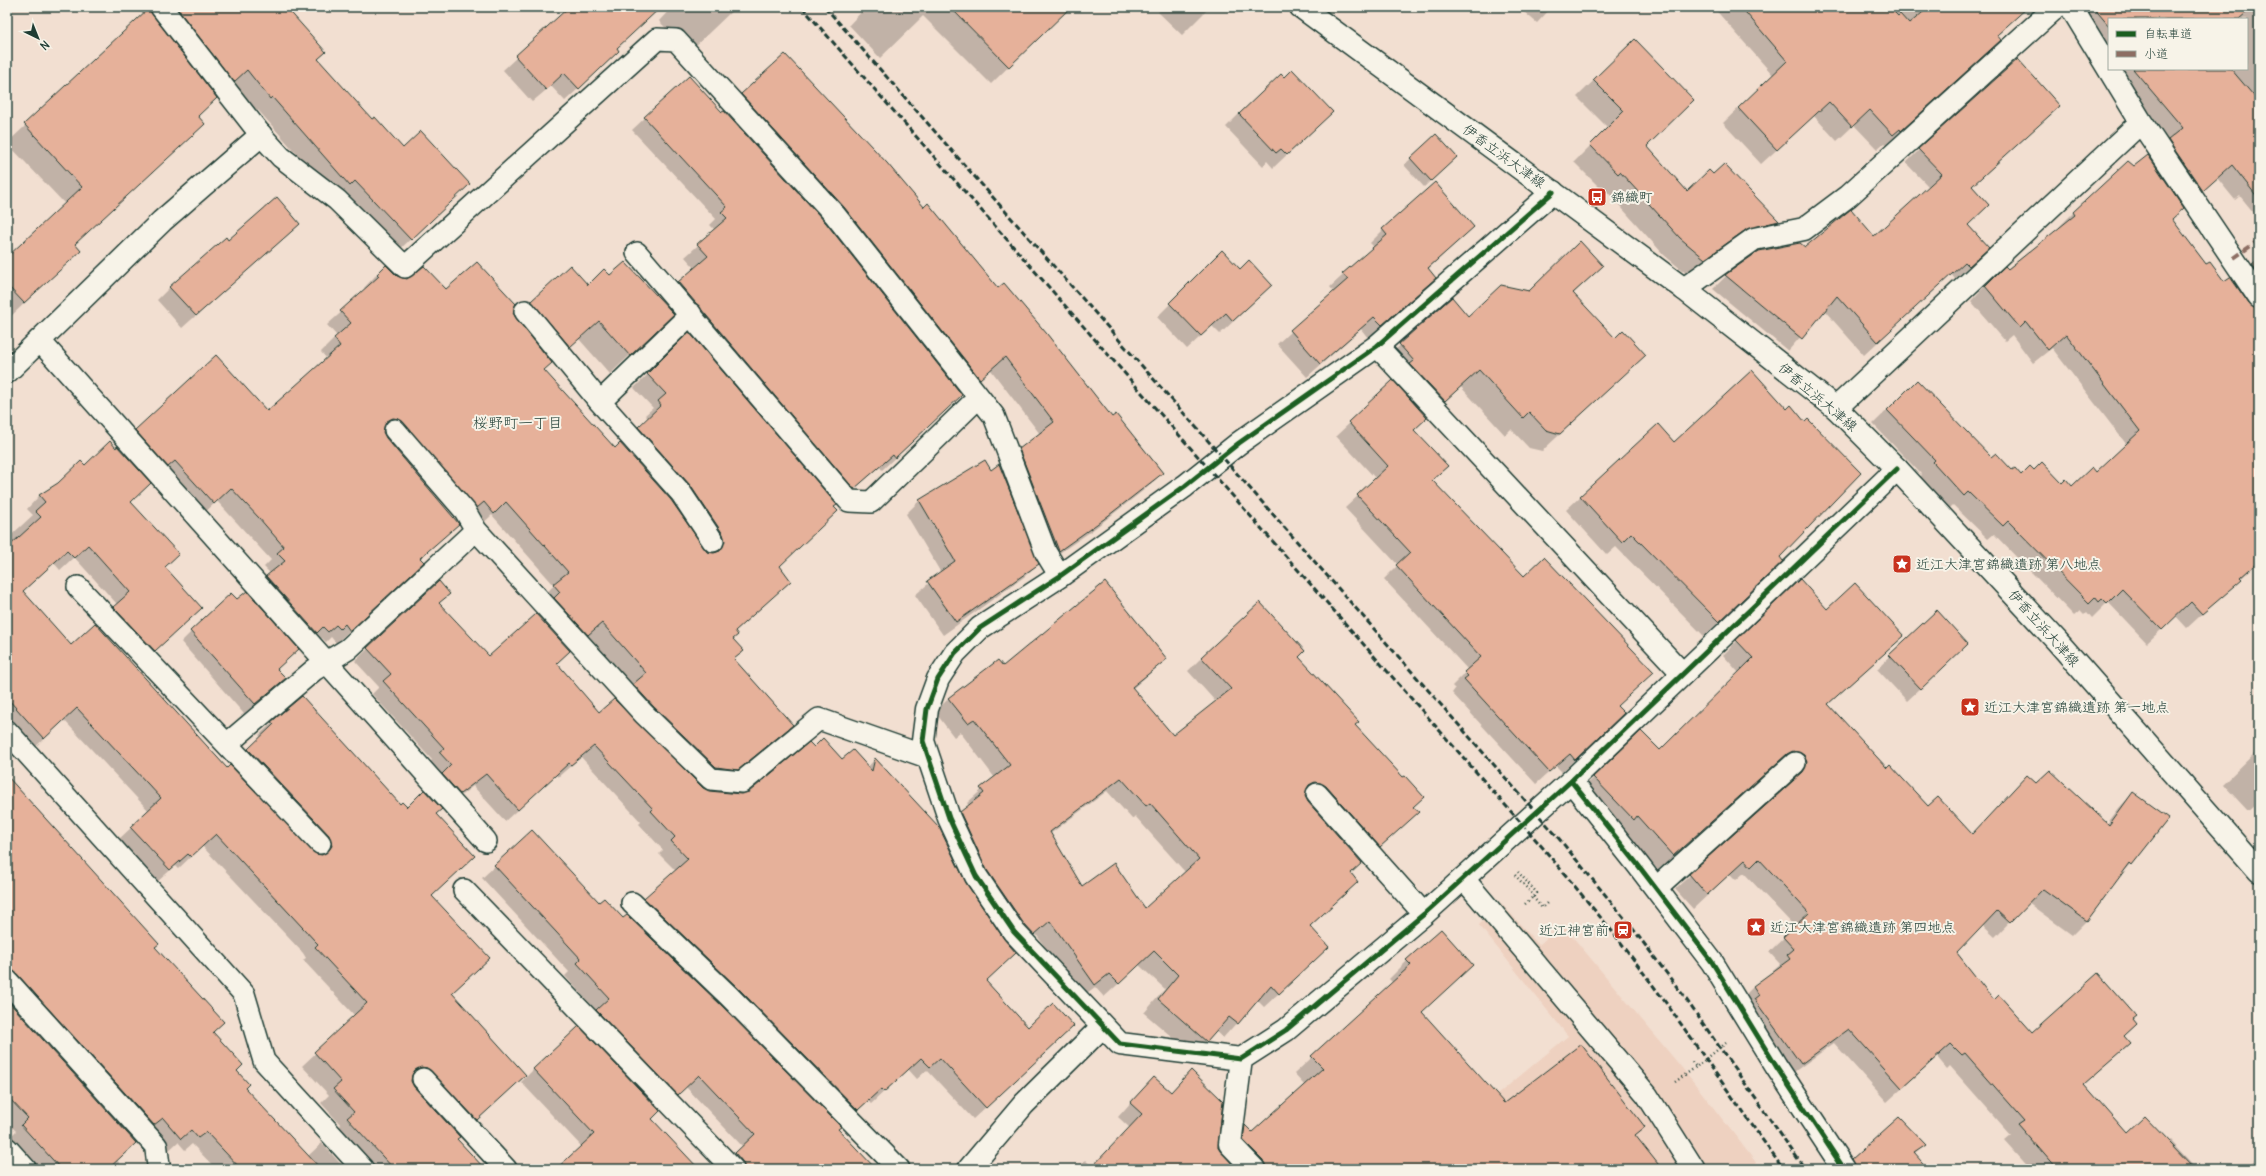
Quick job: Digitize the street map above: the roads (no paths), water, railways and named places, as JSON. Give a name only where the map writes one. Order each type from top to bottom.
[{"type":"street","name":"伊香立浜大津線","points":[[1301,7],[1684,289],[1836,408],[1897,469],[2057,641],[2259,871]]},
{"type":"street","points":[[1684,289],[1754,239],[1804,229],[1848,196],[2056,7]]},
{"type":"street","points":[[2071,7],[2108,68]]},
{"type":"street","points":[[2109,70],[2141,122],[2259,297]]},
{"type":"street","points":[[1836,408],[2141,122]]},
{"type":"street","points":[[7,372],[162,221],[261,135]]},
{"type":"street","points":[[1553,192],[1377,346],[1239,443],[1185,486],[1060,576],[980,628],[955,653],[938,680],[926,709],[923,741],[949,818],[976,876],[1014,932],[1120,1044],[1241,1059],[1286,1030],[1424,914],[1570,781],[1897,469]]},
{"type":"street","points":[[1570,781],[1656,888],[1712,962],[1776,1066],[1844,1169]]},
{"type":"street","points":[[7,982],[156,1146],[159,1169]]},
{"type":"street","points":[[969,1169],[1024,1104],[1103,1026]]},
{"type":"street","points":[[1241,1059],[1230,1144],[1254,1169]]},
{"type":"street","points":[[7,1149],[25,1169]]},
{"type":"lane","points":[[161,7],[261,135],[281,157],[337,200],[405,267],[657,39],[676,40],[836,215],[994,416],[1046,553],[1060,576]]},
{"type":"lane","points":[[636,253],[691,314],[849,500],[871,502],[979,397]]},
{"type":"lane","points":[[525,311],[600,402],[681,492],[713,541]]},
{"type":"lane","points":[[600,402],[691,314]]},
{"type":"lane","points":[[39,340],[486,841]]},
{"type":"lane","points":[[1377,346],[1683,674]]},
{"type":"lane","points":[[395,430],[466,511],[476,530],[644,714],[711,779],[742,782],[820,719],[928,757]]},
{"type":"lane","points":[[227,744],[314,670],[348,649],[476,530]]},
{"type":"lane","points":[[78,587],[320,842]]},
{"type":"lane","points":[[7,731],[244,994],[264,1061],[363,1169]]},
{"type":"lane","points":[[1656,888],[1795,764]]},
{"type":"lane","points":[[1317,794],[1424,914]]},
{"type":"lane","points":[[1463,878],[1647,1095],[1694,1169]]},
{"type":"lane","points":[[464,890],[733,1169]]},
{"type":"lane","points":[[632,903],[729,996],[899,1169]]},
{"type":"lane","points":[[423,1079],[506,1169]]},
{"type":"railway","points":[[802,7],[1543,848],[1616,936],[1669,1007],[1783,1169]]},
{"type":"railway","points":[[825,7],[1556,835],[1630,925],[1683,995],[1805,1169]]},
{"type":"place","name":"錦織町","points":[[1597,197]]},
{"type":"place","name":"近江大津宮錦織遺跡 第八地点","points":[[1902,564]]},
{"type":"place","name":"近江大津宮錦織遺跡 第一地点","points":[[1970,707]]},
{"type":"place","name":"近江大津宮錦織遺跡 第四地点","points":[[1756,927]]},
{"type":"place","name":"近江神宮前","points":[[1623,930]]},
{"type":"district","name":"桜野町一丁目","points":[[518,422]]}]
